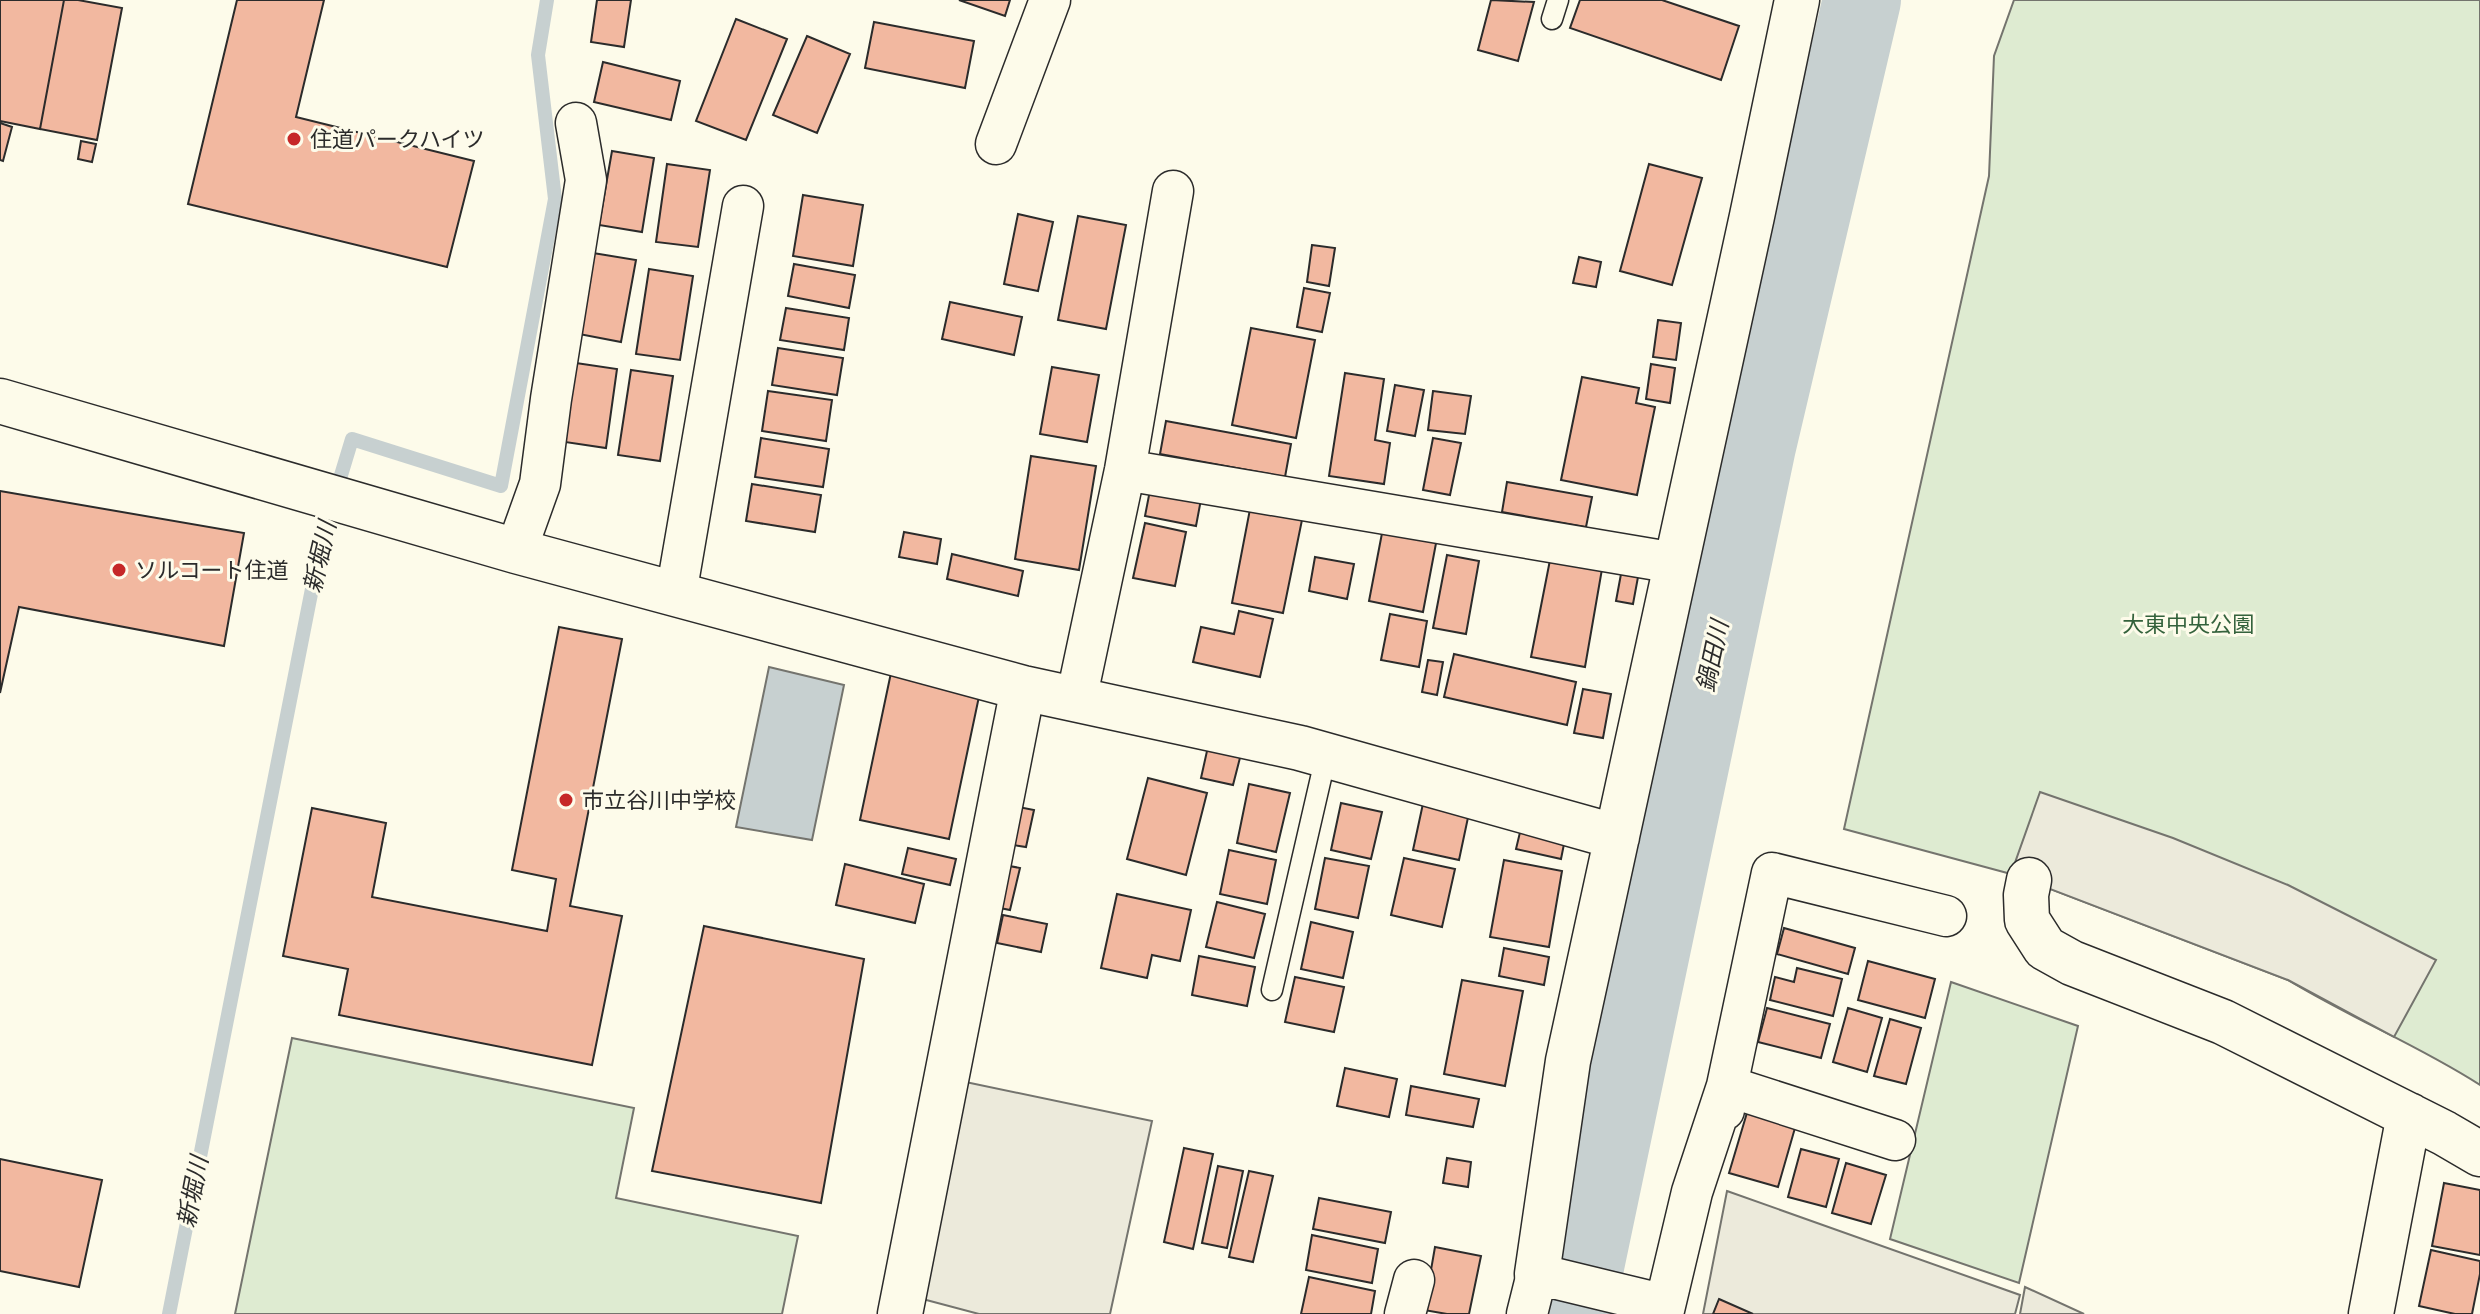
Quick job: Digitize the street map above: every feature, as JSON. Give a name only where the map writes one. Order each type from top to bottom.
[{"type":"street","points":[[996,144],[1050,0]]},
{"type":"street","points":[[1797,0],[1568,1061],[1532,1294],[1672,1311],[1692,1192],[1727,1086],[1772,873],[1946,916]]},
{"type":"street","points":[[516,551],[540,484],[586,180],[576,123]]},
{"type":"street","points":[[1076,700],[1125,470],[1173,191]]},
{"type":"street","points":[[676,594],[743,206]]},
{"type":"street","points":[[0,401],[516,551],[1023,688],[1326,756],[1617,837]]},
{"type":"street","points":[[1125,470],[1675,563]]},
{"type":"street","points":[[900,1314],[1023,688]]},
{"type":"street","points":[[2029,880],[2027,920],[2045,948],[2072,963],[2223,1022],[2480,1154]]},
{"type":"street","points":[[1727,1086],[1895,1140]]},
{"type":"street","points":[[2371,1314],[2409,1115]]},
{"type":"lane","points":[[1272,990],[1326,756]]},
{"type":"green space","name":"大東中央公園","points":[[2014,0],[2480,0],[2480,1085],[2288,980],[2011,874],[1844,829],[1989,176],[1994,56]]},
{"type":"green space","points":[[1951,982],[2078,1026],[2019,1283],[1890,1239]]},
{"type":"green space","points":[[292,1038],[634,1108],[616,1198],[798,1236],[782,1314],[235,1314]]},
{"type":"shaded area","points":[[769,667],[844,685],[812,840],[736,827]]},
{"type":"shaded area","points":[[2040,792],[2173,838],[2288,885],[2436,960],[2394,1037],[2288,980],[2011,874]]},
{"type":"shaded area","points":[[956,1080],[1152,1121],[1110,1314],[979,1314],[915,1297]]},
{"type":"shaded area","points":[[1727,1191],[2020,1295],[2015,1314],[1703,1314]]},
{"type":"shaded area","points":[[2025,1287],[2084,1314],[2020,1314]]},
{"type":"building","points":[[0,0],[64,0],[40,129],[0,121]]},
{"type":"building","points":[[64,0],[122,8],[97,140],[40,129]]},
{"type":"building","name":"住道パークハイツ","points":[[237,0],[324,0],[296,117],[474,161],[447,267],[188,204]]},
{"type":"building","points":[[597,0],[631,0],[624,47],[591,42]]},
{"type":"building","points":[[959,0],[1010,0],[1005,16]]},
{"type":"building","points":[[1491,0],[1534,2],[1518,61],[1478,50]]},
{"type":"building","points":[[1580,0],[1662,0],[1739,26],[1721,80],[1570,28]]},
{"type":"building","points":[[736,19],[787,39],[746,140],[696,121]]},
{"type":"building","points":[[874,22],[974,41],[965,88],[865,68]]},
{"type":"building","points":[[807,36],[850,54],[817,133],[773,115]]},
{"type":"building","points":[[603,62],[680,81],[671,120],[594,102]]},
{"type":"building","points":[[0,123],[12,127],[3,161],[0,160]]},
{"type":"building","points":[[81,141],[96,144],[92,162],[78,159]]},
{"type":"building","points":[[612,151],[654,158],[642,232],[599,225]]},
{"type":"building","points":[[667,164],[710,170],[698,247],[656,242]]},
{"type":"building","points":[[1649,164],[1702,178],[1672,285],[1620,271]]},
{"type":"building","points":[[803,195],[863,205],[853,266],[793,256]]},
{"type":"building","points":[[1018,214],[1053,222],[1038,291],[1004,284]]},
{"type":"building","points":[[1078,216],[1126,225],[1106,329],[1058,320]]},
{"type":"building","points":[[1312,245],[1335,248],[1329,286],[1307,282]]},
{"type":"building","points":[[593,253],[636,260],[621,342],[579,334]]},
{"type":"building","points":[[1579,257],[1601,262],[1596,287],[1573,283]]},
{"type":"building","points":[[794,264],[855,275],[849,308],[788,296]]},
{"type":"building","points":[[649,269],[693,276],[680,360],[636,354]]},
{"type":"building","points":[[1304,288],[1330,293],[1322,332],[1297,327]]},
{"type":"building","points":[[950,302],[1022,317],[1014,355],[942,339]]},
{"type":"building","points":[[786,308],[849,318],[844,350],[780,340]]},
{"type":"building","points":[[1658,320],[1681,323],[1676,360],[1653,357]]},
{"type":"building","points":[[1251,328],[1315,340],[1296,438],[1232,425]]},
{"type":"building","points":[[778,348],[843,358],[837,395],[772,385]]},
{"type":"building","points":[[576,363],[617,369],[606,448],[565,442]]},
{"type":"building","points":[[1651,364],[1675,368],[1670,403],[1646,399]]},
{"type":"building","points":[[1052,367],[1099,375],[1087,442],[1040,434]]},
{"type":"building","points":[[631,370],[673,376],[660,461],[618,455]]},
{"type":"building","points":[[1345,373],[1384,379],[1375,440],[1390,443],[1384,484],[1329,476]]},
{"type":"building","points":[[1582,377],[1639,388],[1636,403],[1655,407],[1637,495],[1561,480]]},
{"type":"building","points":[[1395,385],[1424,390],[1415,436],[1387,431]]},
{"type":"building","points":[[768,391],[832,400],[826,441],[762,431]]},
{"type":"building","points":[[1433,391],[1471,396],[1465,434],[1428,430]]},
{"type":"building","points":[[1166,421],[1291,444],[1285,477],[1160,454]]},
{"type":"building","points":[[761,438],[829,449],[823,487],[755,477]]},
{"type":"building","points":[[1433,438],[1461,443],[1450,495],[1423,490]]},
{"type":"building","points":[[1031,456],[1096,466],[1079,570],[1015,559]]},
{"type":"building","points":[[1507,482],[1592,497],[1586,527],[1502,512]]},
{"type":"building","points":[[752,484],[821,495],[815,532],[746,521]]},
{"type":"building","points":[[1151,485],[1202,494],[1196,526],[1145,516]]},
{"type":"building","name":"ソルコート住道","points":[[0,491],[244,533],[224,646],[19,607],[0,693]]},
{"type":"building","points":[[1251,504],[1303,515],[1283,613],[1232,603]]},
{"type":"building","points":[[1145,523],[1186,532],[1175,586],[1133,578]]},
{"type":"building","points":[[1383,528],[1437,538],[1423,612],[1369,601]]},
{"type":"building","points":[[904,532],[941,539],[937,564],[899,557]]},
{"type":"building","points":[[952,554],[1023,571],[1018,596],[947,579]]},
{"type":"building","points":[[1447,555],[1479,561],[1466,634],[1433,628]]},
{"type":"building","points":[[1315,557],[1354,564],[1347,599],[1309,591]]},
{"type":"building","points":[[1550,560],[1602,569],[1585,667],[1531,657]]},
{"type":"building","points":[[1621,574],[1638,577],[1633,604],[1616,601]]},
{"type":"building","points":[[1239,611],[1273,619],[1260,677],[1193,662],[1201,627],[1234,634]]},
{"type":"building","points":[[1390,614],[1427,621],[1419,667],[1381,660]]},
{"type":"building","points":[[559,627],[622,639],[570,906],[622,916],[592,1065],[339,1015],[348,969],[283,956],[312,808],[386,823],[372,897],[547,931],[556,879],[512,870]]},
{"type":"building","points":[[1454,654],[1576,682],[1567,725],[1444,697]]},
{"type":"building","points":[[1428,660],[1443,662],[1437,695],[1422,692]]},
{"type":"building","points":[[892,668],[981,687],[949,839],[860,820]]},
{"type":"building","points":[[1583,689],[1611,694],[1603,738],[1574,733]]},
{"type":"building","points":[[1209,742],[1242,750],[1233,785],[1201,778]]},
{"type":"building","points":[[1148,778],[1207,793],[1186,875],[1127,859]]},
{"type":"building","points":[[1249,784],[1290,793],[1276,852],[1237,843]]},
{"type":"building","points":[[1424,799],[1470,808],[1459,860],[1413,850]]},
{"type":"building","points":[[1341,803],[1382,812],[1371,859],[1331,850]]},
{"type":"building","points":[[1014,806],[1034,810],[1026,847],[1007,844]]},
{"type":"building","points":[[1522,824],[1566,834],[1561,859],[1516,849]]},
{"type":"building","points":[[908,848],[956,859],[950,885],[902,874]]},
{"type":"building","points":[[1229,850],[1276,860],[1267,904],[1220,894]]},
{"type":"building","points":[[1325,858],[1369,866],[1358,918],[1315,909]]},
{"type":"building","points":[[1404,858],[1455,869],[1442,927],[1391,915]]},
{"type":"building","points":[[1504,860],[1562,871],[1549,947],[1490,937]]},
{"type":"building","points":[[845,864],[924,884],[915,923],[836,905]]},
{"type":"building","points":[[999,864],[1020,868],[1010,910],[990,906]]},
{"type":"building","points":[[1117,894],[1191,910],[1180,961],[1152,955],[1147,978],[1101,968]]},
{"type":"building","points":[[1217,902],[1265,914],[1254,958],[1206,947]]},
{"type":"building","points":[[1003,915],[1047,924],[1041,952],[997,943]]},
{"type":"building","points":[[1311,922],[1353,932],[1343,978],[1301,969]]},
{"type":"building","points":[[704,926],[864,959],[821,1203],[652,1171]]},
{"type":"building","points":[[1784,928],[1855,948],[1848,974],[1777,954]]},
{"type":"building","points":[[1504,948],[1549,957],[1544,985],[1499,976]]},
{"type":"building","points":[[1199,956],[1255,967],[1247,1006],[1192,995]]},
{"type":"building","points":[[1868,961],[1935,979],[1925,1018],[1858,1000]]},
{"type":"building","points":[[1797,968],[1842,979],[1833,1016],[1770,1000],[1775,977],[1794,982]]},
{"type":"building","points":[[1295,977],[1344,987],[1334,1032],[1285,1022]]},
{"type":"building","points":[[1462,980],[1523,991],[1505,1086],[1444,1074]]},
{"type":"building","points":[[1767,1008],[1830,1024],[1821,1058],[1758,1042]]},
{"type":"building","points":[[1848,1008],[1882,1018],[1867,1072],[1833,1062]]},
{"type":"building","points":[[1890,1019],[1921,1028],[1906,1084],[1874,1076]]},
{"type":"building","points":[[1345,1068],[1397,1079],[1389,1117],[1337,1106]]},
{"type":"building","points":[[1411,1086],[1479,1099],[1473,1127],[1406,1115]]},
{"type":"building","points":[[1749,1106],[1797,1121],[1778,1187],[1729,1173]]},
{"type":"building","points":[[1184,1148],[1213,1154],[1193,1249],[1164,1242]]},
{"type":"building","points":[[1801,1149],[1839,1159],[1826,1207],[1788,1197]]},
{"type":"building","points":[[1447,1158],[1471,1162],[1468,1187],[1443,1183]]},
{"type":"building","points":[[0,1159],[102,1180],[79,1287],[0,1271]]},
{"type":"building","points":[[1846,1163],[1886,1175],[1871,1224],[1832,1213]]},
{"type":"building","points":[[1218,1166],[1243,1171],[1227,1248],[1202,1243]]},
{"type":"building","points":[[1249,1171],[1273,1176],[1253,1262],[1229,1257]]},
{"type":"building","points":[[2444,1183],[2480,1190],[2480,1255],[2432,1246]]},
{"type":"building","points":[[1319,1198],[1391,1212],[1385,1243],[1313,1229]]},
{"type":"building","points":[[1312,1235],[1378,1249],[1372,1283],[1306,1270]]},
{"type":"building","points":[[1435,1247],[1481,1256],[1469,1314],[1424,1310]]},
{"type":"building","points":[[2431,1250],[2480,1261],[2472,1314],[2455,1314],[2419,1306]]},
{"type":"building","points":[[1309,1277],[1375,1291],[1371,1314],[1301,1314]]},
{"type":"building","points":[[1719,1299],[1753,1314],[1713,1314]]},
{"type":"waterway","name":"新堀川","points":[[169,1314],[322,538],[352,439],[501,486],[555,199],[538,55],[547,0]]},
{"type":"waterway","name":"鍋田川","points":[[1575,1314],[1757,446],[1862,0]]},
{"type":"place","name":"住道パークハイツ","points":[[294,139]]},
{"type":"place","name":"ソルコート住道","points":[[119,570]]},
{"type":"place","name":"市立谷川中学校","points":[[566,800]]}]
